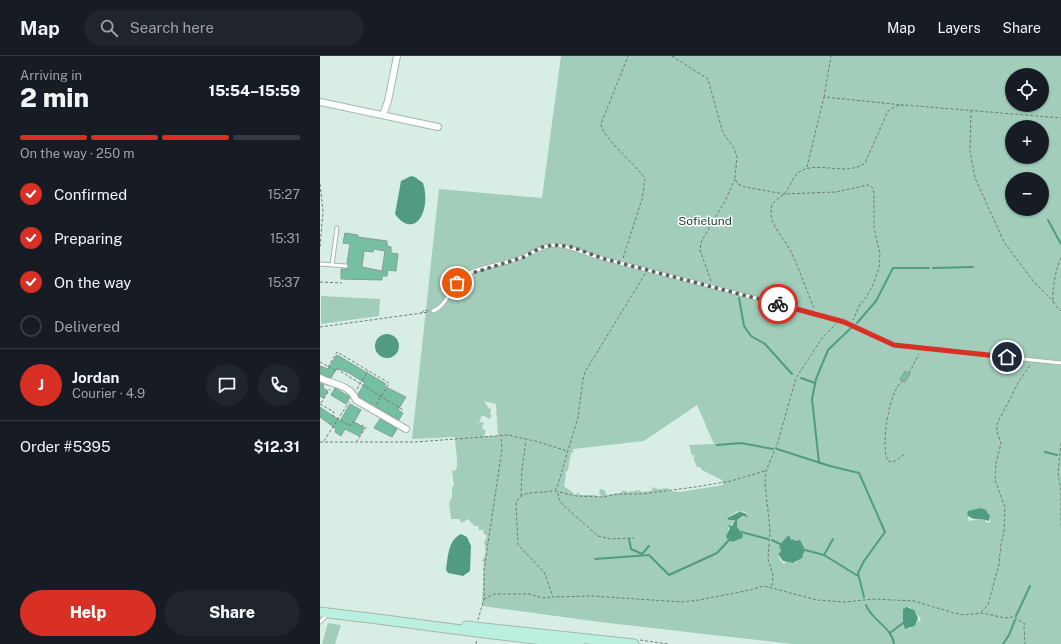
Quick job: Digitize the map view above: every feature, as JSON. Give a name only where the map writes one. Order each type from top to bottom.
[{"type":"street","points":[[383,115],[385,104],[388,101],[397,56]]},
{"type":"street","points":[[320,102],[438,127]]},
{"type":"street","points":[[320,378],[339,384],[354,394],[356,400],[406,429]]},
{"type":"street","points":[[320,612],[418,623],[482,627],[634,644]]},
{"type":"street","points":[[418,623],[481,634],[579,644]]},
{"type":"lane","points":[[332,265],[337,228]]},
{"type":"lane","points":[[434,311],[440,307],[457,283],[465,275],[524,257],[547,246],[572,247],[594,256],[838,320],[850,324],[890,344],[921,349],[1061,363]]},
{"type":"lane","points":[[320,264],[346,266]]},
{"type":"lane","points":[[320,622],[330,614]]},
{"type":"path","points":[[622,263],[642,199],[645,179],[609,139],[602,130],[601,124],[628,56]]},
{"type":"path","points":[[672,56],[708,79],[723,133],[734,148],[737,156],[735,179],[726,201],[701,242],[700,250],[713,287]]},
{"type":"path","points":[[807,169],[824,98],[831,56]]},
{"type":"path","points":[[824,98],[1061,118]]},
{"type":"path","points":[[816,314],[789,249],[778,234],[774,225],[771,212],[772,205],[784,194],[798,172],[807,169],[850,169],[859,167],[865,163],[888,111],[896,106],[905,105]]},
{"type":"path","points":[[971,110],[970,151],[975,178],[1004,242],[1034,282],[1061,311]]},
{"type":"path","points":[[735,179],[738,184],[745,187],[784,194],[824,193],[868,185],[874,191],[873,223],[880,254],[879,268],[873,285],[865,299],[860,304],[850,324]]},
{"type":"path","points":[[320,184],[324,211],[320,247]]},
{"type":"path","points":[[1054,302],[1054,287],[1061,258]]},
{"type":"path","points":[[554,490],[558,486],[578,417],[582,379],[647,270]]},
{"type":"path","points":[[320,282],[342,283]]},
{"type":"path","points":[[320,327],[422,313],[423,310],[426,310]]},
{"type":"path","points":[[772,587],[773,576],[768,559],[770,530],[765,484],[766,471],[777,445],[796,378],[822,338],[838,320]]},
{"type":"path","points":[[909,372],[921,349]]},
{"type":"path","points":[[328,367],[337,352],[389,384],[373,410]]},
{"type":"path","points":[[980,612],[988,605],[999,564],[1004,532],[1005,507],[996,480],[996,463],[1001,443],[997,432],[997,424],[1000,415],[1032,360]]},
{"type":"path","points":[[320,362],[336,371],[337,370],[403,410]]},
{"type":"path","points":[[323,442],[368,370]]},
{"type":"path","points":[[904,381],[897,387],[890,404],[886,428],[885,456],[888,461],[893,462],[904,455]]},
{"type":"path","points":[[334,383],[320,404],[334,412],[332,415],[350,426],[352,422],[366,427],[357,441]]},
{"type":"path","points":[[320,442],[501,437],[508,435],[539,442],[553,448],[567,451]]},
{"type":"path","points":[[478,622],[484,599],[484,570],[502,449],[501,437]]},
{"type":"path","points":[[522,496],[522,469],[526,440]]},
{"type":"path","points":[[1061,443],[1058,473],[1061,491],[1061,528]]},
{"type":"path","points":[[553,596],[544,572],[518,545],[516,505],[518,499],[522,496],[538,491],[554,490],[558,492],[601,498],[617,494],[646,493],[722,483],[766,471]]},
{"type":"path","points":[[558,492],[559,499],[563,505],[596,535],[606,538],[634,538]]},
{"type":"path","points":[[484,599],[495,594],[529,594],[543,598],[553,596],[592,596],[682,602],[706,599],[764,586],[817,600],[845,602],[873,599],[908,600],[921,602],[944,611],[964,615],[980,612],[1005,618],[1014,617],[1024,622],[1025,644]]},
{"type":"path","points":[[476,644],[477,638]]},
{"type":"green space","name":"Sofielund","points":[[561,56],[1061,56],[1061,644],[792,644],[600,622],[482,606],[484,563],[482,561],[486,550],[484,543],[487,536],[483,533],[484,530],[479,530],[478,526],[474,526],[468,519],[462,523],[459,519],[451,519],[449,503],[452,497],[452,488],[454,485],[452,471],[456,470],[457,467],[455,437],[412,439],[439,189],[542,198]],"holes":[[[484,401],[496,404],[498,436],[484,436],[486,431],[482,428],[484,423],[476,423],[480,421],[481,416],[485,416],[489,419],[492,416],[490,414],[491,408],[489,409]],[[697,405],[714,444],[689,445],[692,455],[696,456],[693,457],[697,467],[700,467],[702,470],[722,480],[723,485],[680,492],[669,491],[668,488],[658,489],[653,487],[651,491],[641,492],[640,490],[628,492],[623,490],[621,493],[606,495],[605,490],[600,489],[599,494],[601,497],[594,495],[580,495],[578,492],[576,495],[564,486],[565,473],[568,470],[571,453],[574,452],[573,449],[644,441]],[[981,508],[988,512],[991,522],[987,523],[984,518],[969,521],[967,513]],[[738,511],[741,514],[743,511],[746,512],[747,515],[737,520],[737,528],[742,537],[732,542],[728,540],[727,533],[729,533],[728,529],[735,520],[728,517]],[[787,540],[791,540],[790,542],[795,541],[802,546],[804,555],[795,563],[786,562],[784,564],[780,560],[778,554],[781,551],[779,548],[781,543]],[[907,607],[910,607],[921,619],[919,622],[918,620],[915,626],[908,629],[903,623],[903,610]]]},
{"type":"green space","points":[[321,296],[380,299],[379,316],[321,324]]},
{"type":"green space","points":[[328,623],[341,625],[335,644],[322,644]]},
{"type":"shaded area","points":[[411,176],[423,183],[425,190],[425,204],[423,211],[421,217],[414,224],[405,223],[395,214],[401,181]]},
{"type":"shaded area","points":[[387,334],[395,338],[399,346],[395,354],[387,358],[379,354],[375,346],[379,338]]},
{"type":"shaded area","points":[[981,508],[986,510],[990,516],[989,521],[975,519],[967,515],[968,511]]},
{"type":"shaded area","points":[[739,512],[745,513],[748,517],[743,516],[737,520],[737,527],[743,535],[742,538],[732,542],[727,539],[726,536],[730,528],[728,525],[732,526],[735,520],[729,520],[727,518]]},
{"type":"shaded area","points":[[461,534],[467,537],[471,546],[470,571],[463,576],[448,573],[446,570],[448,554],[453,540]]},
{"type":"shaded area","points":[[789,535],[791,540],[800,540],[805,550],[802,558],[793,563],[783,561],[778,554],[781,551],[779,547],[781,543]]},
{"type":"shaded area","points":[[907,607],[914,610],[918,618],[915,626],[905,629],[903,623],[903,609]]},
{"type":"building","points":[[345,233],[358,235],[358,237],[387,241],[387,246],[391,247],[391,253],[398,254],[396,271],[388,270],[387,276],[382,276],[382,280],[341,279],[341,269],[347,269],[349,267],[347,263],[350,244],[343,243]],"holes":[[[374,249],[385,251],[382,271],[362,267],[364,251],[373,252]]]},
{"type":"building","points":[[337,355],[386,384],[384,386],[406,397],[398,410],[403,413],[399,420],[359,397],[358,394],[365,383],[349,373],[337,368],[331,378],[320,374],[320,366],[328,369]]},
{"type":"building","points":[[905,371],[910,374],[905,382],[900,379]]},
{"type":"building","points":[[320,383],[324,385],[323,388],[328,391],[323,398],[320,396]]},
{"type":"building","points":[[335,388],[350,397],[346,404],[331,395]]},
{"type":"building","points":[[350,404],[361,410],[354,422],[364,428],[359,436],[345,429],[341,436],[335,432],[336,429],[320,417],[320,407],[340,421]]},
{"type":"building","points":[[380,419],[397,429],[392,437],[374,428]]},
{"type":"waterway","points":[[1048,220],[1061,244]]},
{"type":"waterway","points":[[933,268],[973,267]]},
{"type":"waterway","points":[[857,323],[876,301],[893,268],[929,268]]},
{"type":"waterway","points":[[739,298],[744,326],[751,336],[765,344],[792,374]]},
{"type":"waterway","points":[[819,463],[812,399],[816,379],[828,350],[851,328]]},
{"type":"waterway","points":[[801,378],[815,383]]},
{"type":"waterway","points":[[717,445],[741,443],[773,449]]},
{"type":"waterway","points":[[777,449],[830,466],[859,473],[885,532],[864,561],[858,573],[864,597]]},
{"type":"waterway","points":[[1045,452],[1057,455]]},
{"type":"waterway","points":[[741,532],[768,539]]},
{"type":"waterway","points":[[629,539],[631,549],[642,554]]},
{"type":"waterway","points":[[824,555],[833,539]]},
{"type":"waterway","points":[[595,559],[649,555],[669,575],[717,553],[729,540]]},
{"type":"waterway","points":[[772,540],[780,544]]},
{"type":"waterway","points":[[642,554],[649,546]]},
{"type":"waterway","points":[[805,550],[824,555],[858,576]]},
{"type":"waterway","points":[[1016,616],[1030,586]]},
{"type":"waterway","points":[[866,605],[872,615],[886,628],[894,644]]},
{"type":"waterway","points":[[1003,644],[1009,635],[1015,620]]},
{"type":"waterway","points":[[890,633],[903,623]]},
{"type":"way so far","points":[[457,283],[465,275],[524,257],[542,247],[554,245],[572,247],[601,258],[778,304]]},
{"type":"route","points":[[778,304],[853,325],[894,345],[1007,357]]}]
